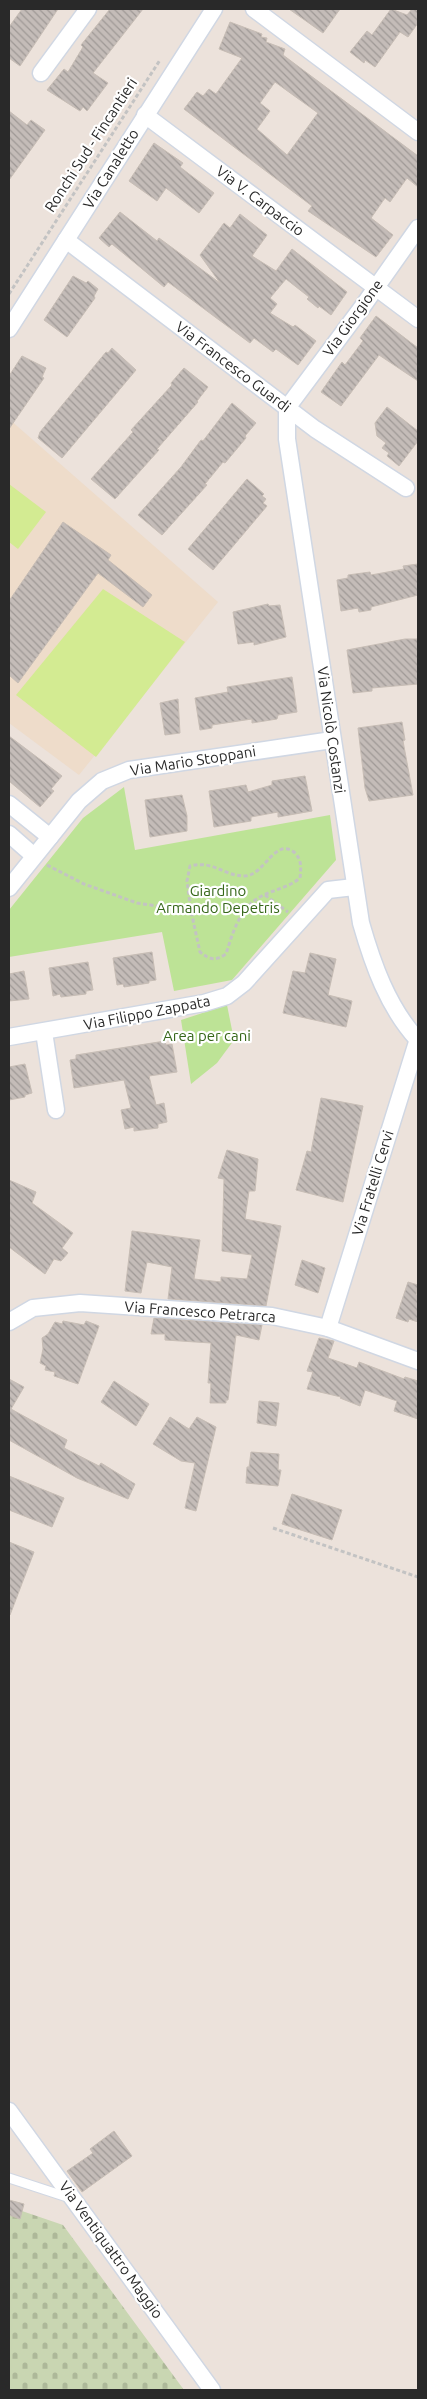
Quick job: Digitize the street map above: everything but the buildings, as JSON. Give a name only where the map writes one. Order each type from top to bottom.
[{"type":"street","points":[[41,73],[88,9]]},
{"type":"street","name":"Via Canaletto","points":[[9,329],[214,9]]},
{"type":"street","points":[[254,9],[418,132]]},
{"type":"street","name":"Via V. Carpaccio","points":[[146,114],[418,319]]},
{"type":"street","name":"Via Giorgione","points":[[287,408],[418,228]]},
{"type":"street","name":"Via Francesco Guardi","points":[[66,240],[315,429],[406,488]]},
{"type":"street","name":"Via Nicolò Costanzi","points":[[287,408],[286,439],[361,923],[371,958],[403,1024],[418,1039]]},
{"type":"street","name":"Via Mario Stoppani","points":[[9,888],[38,859],[50,837],[79,801],[102,781],[129,770],[332,740]]},
{"type":"street","points":[[9,804],[50,837]]},
{"type":"street","points":[[9,834],[38,859]]},
{"type":"street","name":"Via Filippo Zappata","points":[[9,1037],[204,1003],[227,996],[244,983],[328,890],[354,887]]},
{"type":"street","points":[[44,1032],[56,1110]]},
{"type":"street","name":"Via Fratelli Cervi","points":[[328,1328],[418,1039]]},
{"type":"street","name":"Via Francesco Petrarca","points":[[9,1322],[33,1308],[80,1303],[272,1316],[328,1328],[418,1361]]},
{"type":"street","name":"Via Ventiquattro Maggio","points":[[9,2111],[212,2390]]},
{"type":"lane","points":[[9,2178],[74,2200]]},
{"type":"path","name":"Ronchi Sud - Fincantieri","points":[[9,294],[162,56]]},
{"type":"path","points":[[282,848],[291,850],[297,855],[302,865],[300,878],[291,885],[255,900],[238,921],[226,954],[217,959],[209,959],[200,952],[191,911],[188,881],[190,866],[202,863],[214,866],[228,874],[247,876],[258,872],[272,854],[282,848]]},
{"type":"path","points":[[38,859],[84,884],[137,904],[191,911]]},
{"type":"path","points":[[265,895],[291,914]]},
{"type":"path","points":[[273,1528],[418,1577]]},
{"type":"shaded area","points":[[9,419],[218,602],[79,775],[9,723]]},
{"type":"green space","points":[[9,484],[46,512],[18,549],[9,542]]},
{"type":"green space","points":[[103,589],[185,642],[96,757],[16,695]]},
{"type":"green space","name":"Giardino Armando Depetris","points":[[124,787],[135,850],[330,815],[336,860],[232,980],[174,991],[162,932],[9,957],[9,910],[83,818]]},
{"type":"green space","name":"Area per cani","points":[[227,1005],[234,1040],[217,1063],[191,1084],[181,1020]]},
{"type":"green space","points":[[9,2200],[24,2204],[22,2211],[63,2225],[184,2390],[9,2390]]}]
